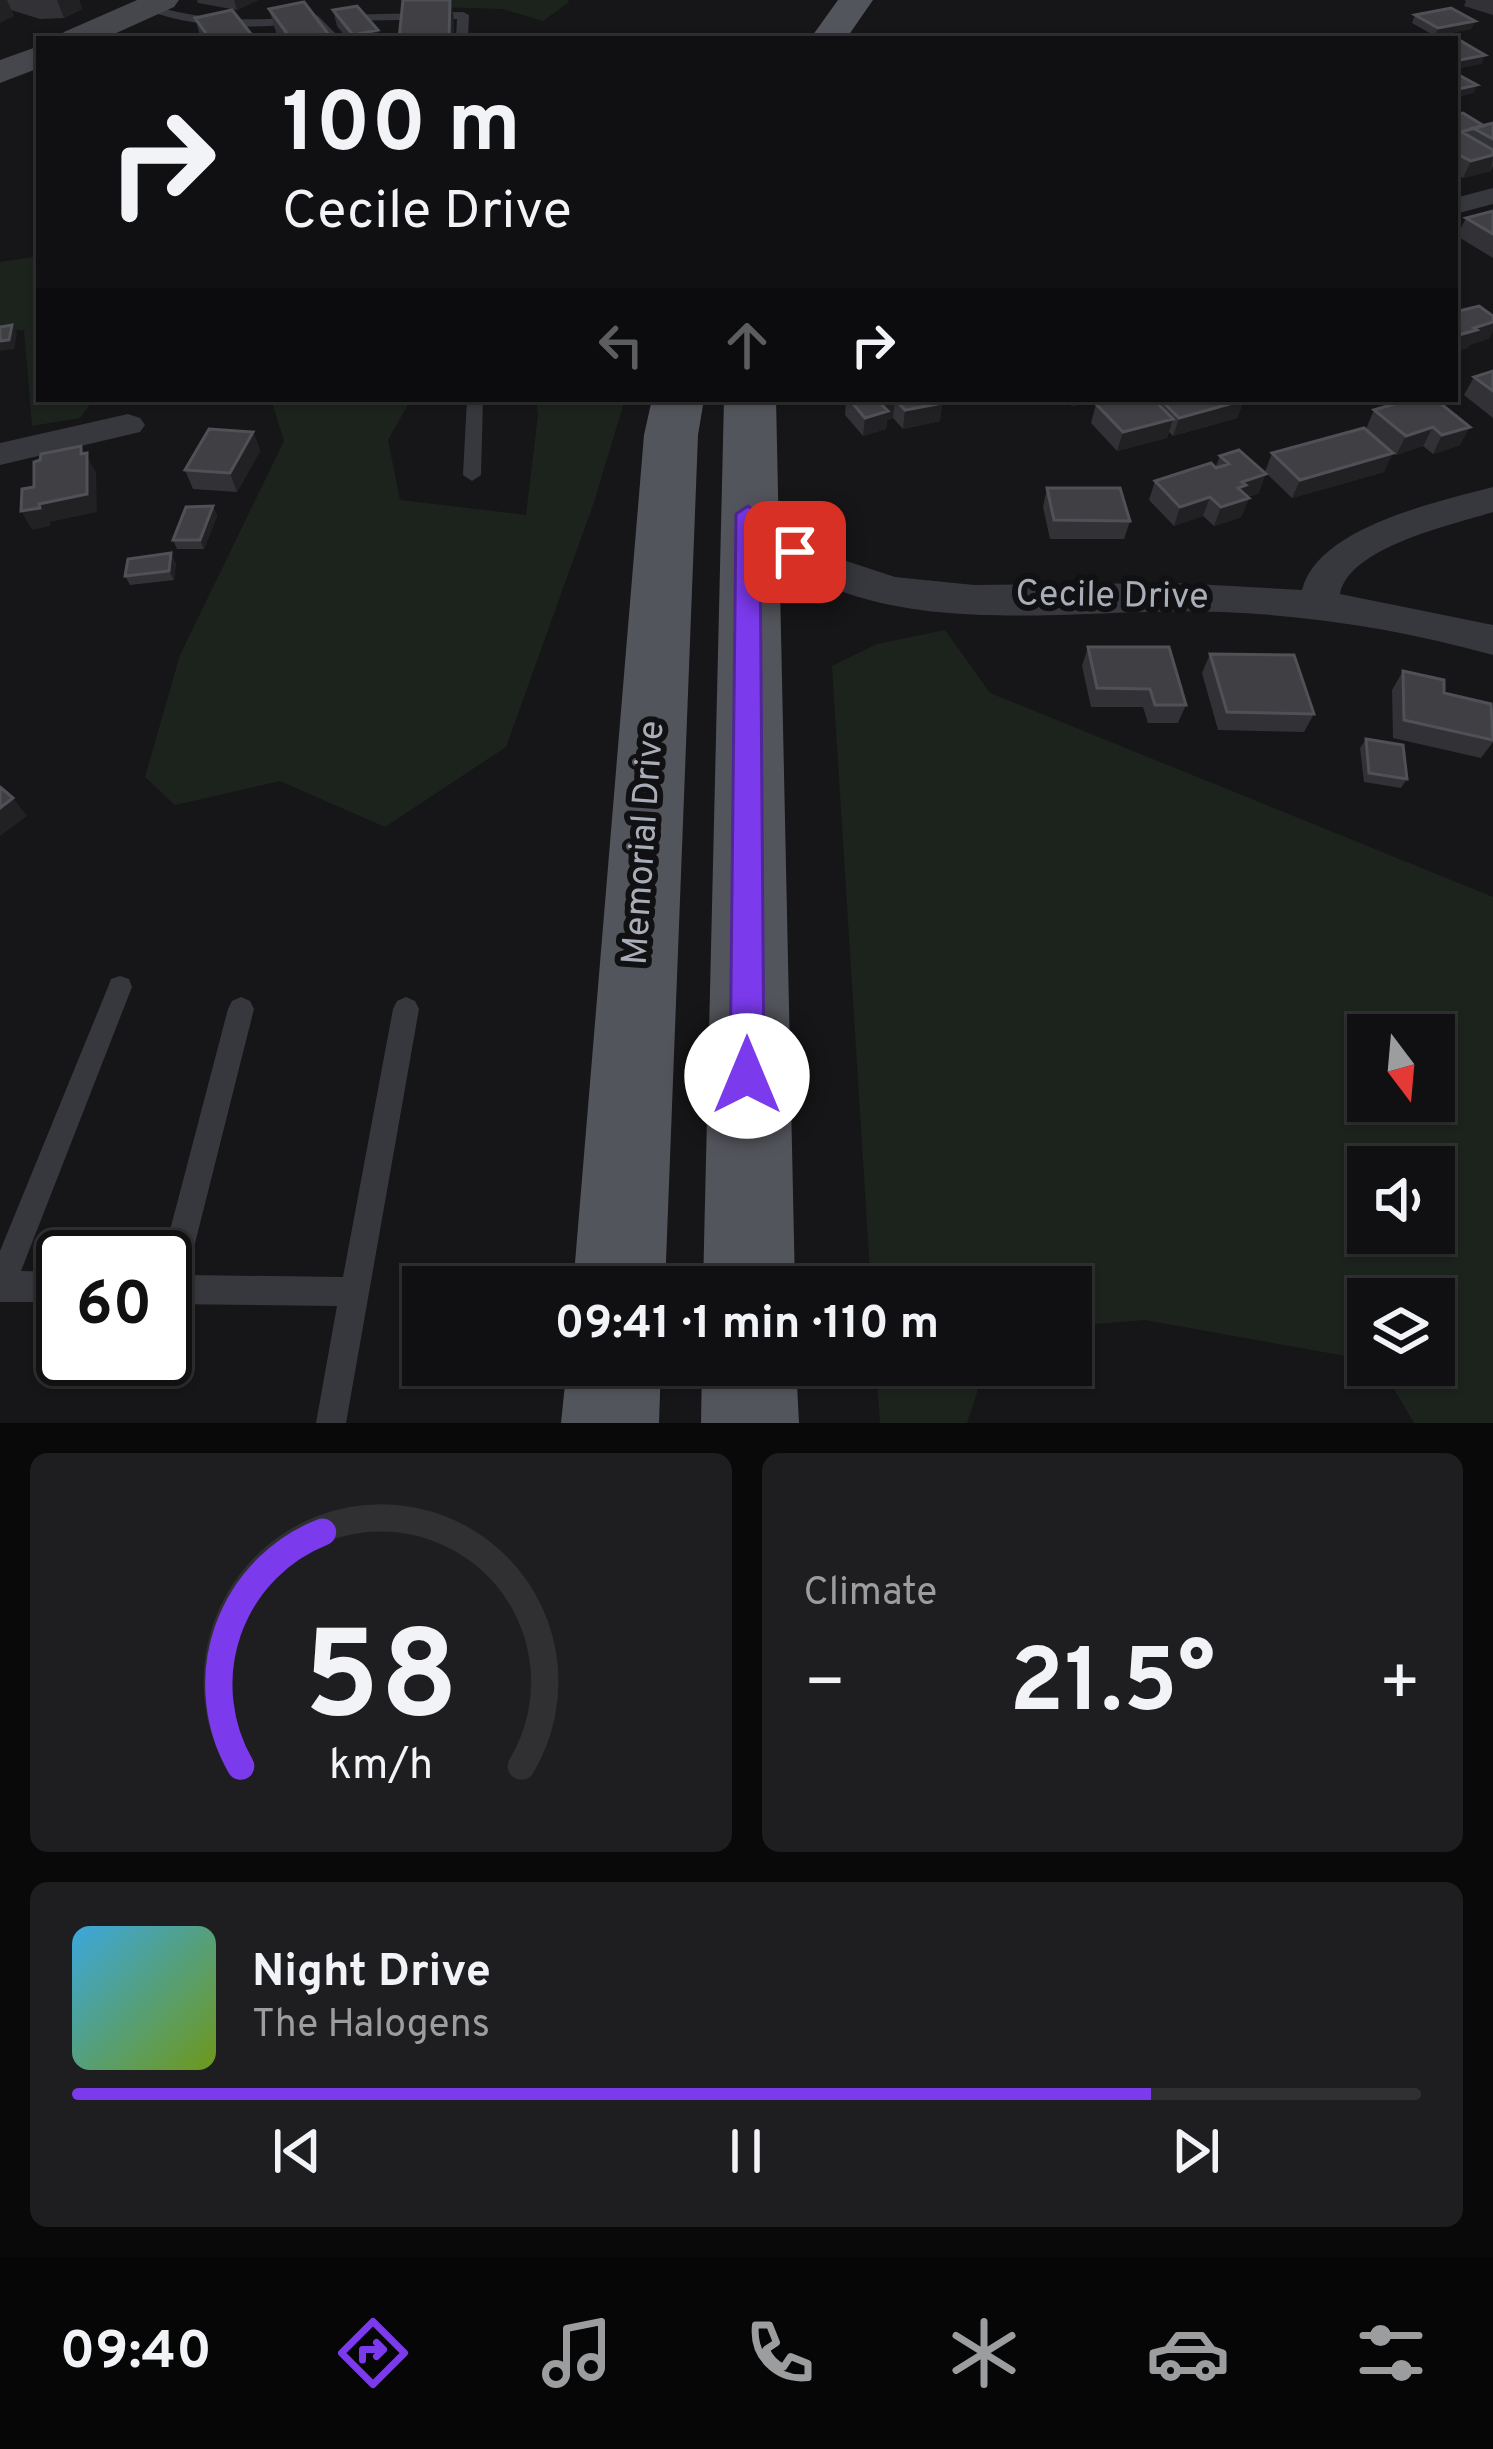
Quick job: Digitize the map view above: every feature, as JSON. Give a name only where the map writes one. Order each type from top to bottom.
[{"type":"main road","points":[[832,36],[872,3]]},
{"type":"main road","points":[[869,36],[872,3]]},
{"type":"main road","name":"Memorial Drive","points":[[620,1266],[639,913],[671,435],[677,402]]},
{"type":"main road","points":[[749,1266],[748,514],[761,407]]},
{"type":"main road","points":[[610,1423],[613,1386]]},
{"type":"main road","points":[[749,1386],[750,1423]]},
{"type":"street","points":[[85,36],[163,9]]},
{"type":"street","points":[[0,73],[36,57]]},
{"type":"street","points":[[1458,205],[1493,196]]},
{"type":"street","points":[[0,454],[128,425]]},
{"type":"street","points":[[1319,604],[1326,572],[1344,557],[1374,541],[1493,499]]},
{"type":"street","name":"Cecile Drive","points":[[748,514],[822,568],[925,595],[1135,596],[1319,604],[1388,614],[1493,640]]},
{"type":"lane","points":[[163,9],[250,27],[317,18],[463,15],[462,36]]},
{"type":"lane","points":[[163,9],[188,36]]},
{"type":"lane","points":[[391,36],[393,16]]},
{"type":"lane","points":[[317,18],[332,36]]},
{"type":"lane","points":[[250,27],[258,36]]},
{"type":"lane","points":[[472,475],[476,402]]},
{"type":"lane","points":[[36,1287],[0,1286],[120,987]]},
{"type":"lane","points":[[183,1230],[241,1009]]},
{"type":"lane","points":[[331,1423],[406,1009]]},
{"type":"lane","points":[[192,1289],[355,1292]]},
{"type":"shaded area","points":[[452,0],[569,2],[543,21],[503,9],[432,7]]},
{"type":"shaded area","points":[[36,256],[36,402],[92,402],[80,418],[32,426],[24,330],[0,331],[0,262]]},
{"type":"shaded area","points":[[272,402],[409,402],[388,440],[400,500],[526,515],[536,402],[624,402],[594,502],[506,747],[385,827],[280,781],[175,805],[145,777],[180,655],[284,441]]},
{"type":"shaded area","points":[[945,630],[990,693],[1493,897],[1493,1423],[1414,1423],[1392,1386],[1455,1386],[1455,1278],[1347,1278],[1347,1356],[1145,1320],[1092,1324],[1092,1266],[870,1266],[832,666],[877,644]]},
{"type":"shaded area","points":[[877,1386],[979,1386],[967,1423],[880,1423]]},
{"type":"building","points":[[403,0],[450,0],[449,36],[399,36]]},
{"type":"building","points":[[304,2],[330,36],[289,36],[269,9]]},
{"type":"building","points":[[357,6],[378,30],[353,35],[333,10]]},
{"type":"building","points":[[1451,8],[1475,21],[1438,28],[1415,15]]},
{"type":"building","points":[[232,10],[253,36],[208,36],[195,18]]},
{"type":"building","points":[[1461,41],[1485,55],[1458,60]]},
{"type":"building","points":[[1458,75],[1477,85],[1459,89]]},
{"type":"building","points":[[1463,113],[1484,126],[1460,132],[1458,114]]},
{"type":"building","points":[[1493,123],[1493,139],[1473,128]]},
{"type":"building","points":[[1458,130],[1493,150],[1493,155],[1471,161],[1458,154]]},
{"type":"building","points":[[1493,211],[1493,234],[1466,218]]},
{"type":"building","points":[[1479,306],[1493,316],[1493,322],[1458,335],[1458,311]]},
{"type":"building","points":[[12,325],[9,340],[0,341],[0,327]]},
{"type":"building","points":[[1493,371],[1493,391],[1474,377]]},
{"type":"building","points":[[852,402],[887,402],[881,404],[888,411],[865,418]]},
{"type":"building","points":[[898,402],[943,403],[905,410]]},
{"type":"building","points":[[1156,402],[1173,419],[1123,432],[1096,404]]},
{"type":"building","points":[[1163,402],[1237,402],[1179,418]]},
{"type":"building","points":[[1401,402],[1439,402],[1470,427],[1442,435],[1433,427],[1406,436],[1374,410]]},
{"type":"building","points":[[1364,428],[1393,453],[1300,480],[1272,453]]},
{"type":"building","points":[[209,429],[253,432],[230,473],[185,470]]},
{"type":"building","points":[[81,446],[81,454],[87,453],[87,494],[21,511],[22,489],[34,487],[34,462],[41,454]]},
{"type":"building","points":[[1239,450],[1266,474],[1242,482],[1246,485],[1238,488],[1249,498],[1221,507],[1210,497],[1180,507],[1155,481],[1211,463],[1216,468],[1229,464],[1220,456]]},
{"type":"building","points":[[1047,488],[1120,488],[1130,521],[1054,520]]},
{"type":"building","points":[[213,506],[200,540],[173,540],[186,507]]},
{"type":"building","points":[[171,553],[169,571],[125,576],[128,559]]},
{"type":"building","points":[[1088,647],[1169,647],[1186,705],[1155,705],[1150,689],[1097,688]]},
{"type":"building","points":[[1210,654],[1294,655],[1314,714],[1227,712]]},
{"type":"building","points":[[1403,671],[1444,680],[1444,693],[1491,704],[1493,740],[1404,720]]},
{"type":"building","points":[[1366,739],[1403,745],[1407,779],[1369,773]]},
{"type":"building","points":[[0,787],[13,798],[0,808]]},
{"type":"route","points":[[747,1076],[748,514],[795,552]]}]
